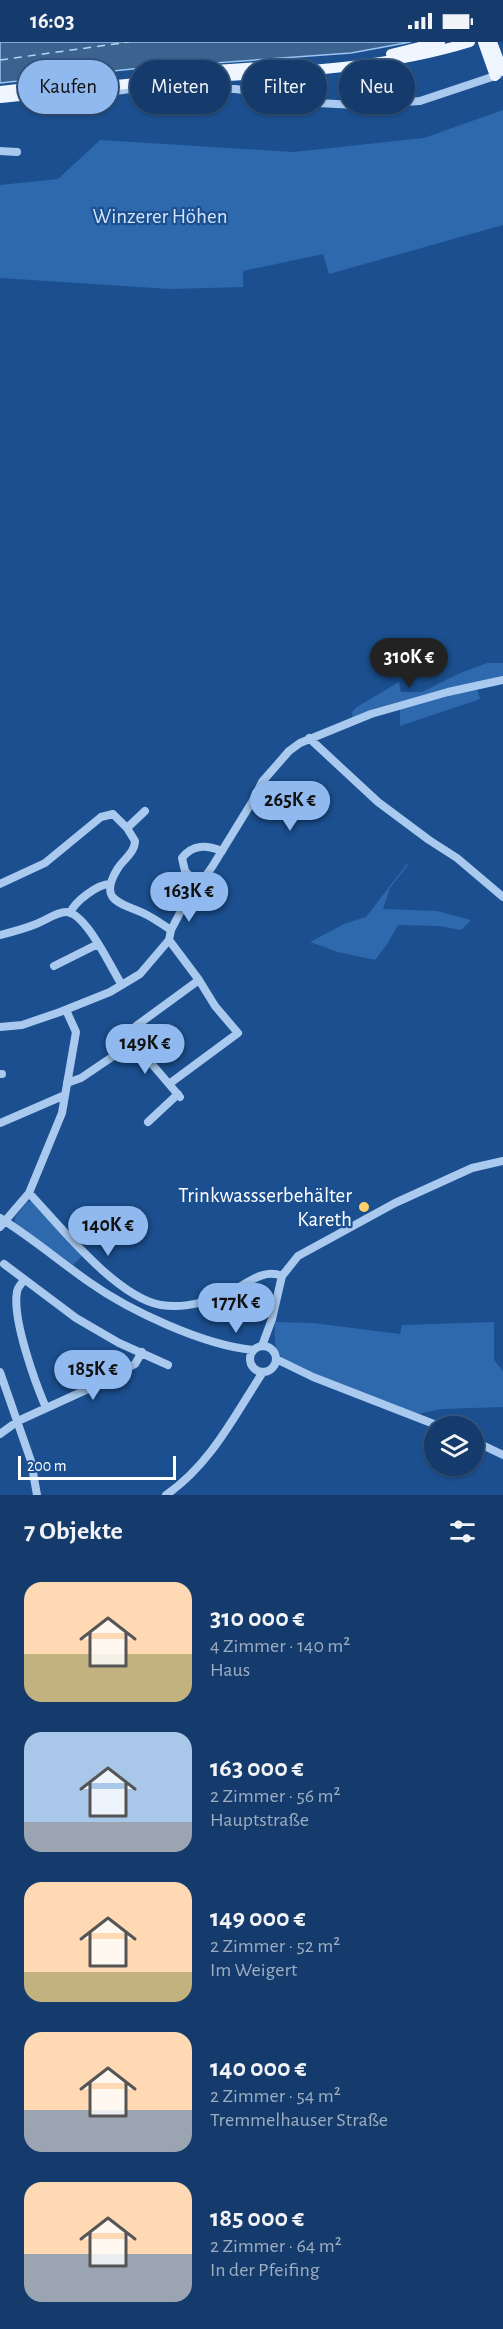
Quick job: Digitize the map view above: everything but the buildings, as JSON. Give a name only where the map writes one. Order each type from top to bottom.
[{"type":"main road","points":[[0,91],[180,71],[348,60],[399,52],[440,42]]},
{"type":"main road","points":[[0,98],[128,83],[349,67],[409,58],[470,42]]},
{"type":"main road","points":[[483,42],[500,73]]},
{"type":"main road","points":[[492,42],[500,73]]},
{"type":"street","points":[[118,91],[137,88],[235,89],[278,94],[298,102],[356,105],[420,101],[500,73]]},
{"type":"street","points":[[0,151],[17,152]]},
{"type":"street","points":[[1,1024],[22,1025],[66,1010],[103,996],[140,974],[169,940],[171,930],[222,851],[261,782],[289,751],[325,731],[404,704],[503,680]]},
{"type":"street","points":[[309,738],[378,802],[457,858],[503,897]]},
{"type":"street","points":[[256,793],[292,820],[318,791]]},
{"type":"street","points":[[127,828],[145,811]]},
{"type":"street","points":[[0,884],[45,863],[105,815],[116,816],[134,837],[135,845],[116,871],[110,884],[112,896],[119,904],[147,915],[171,930]]},
{"type":"street","points":[[198,885],[184,871],[182,858],[187,851],[202,846],[222,851]]},
{"type":"street","points":[[70,913],[74,906],[103,885],[110,884]]},
{"type":"street","points":[[0,935],[26,928],[62,913],[70,913],[78,918],[98,944],[123,985]]},
{"type":"street","points":[[169,940],[215,1006],[245,1040]]},
{"type":"street","points":[[54,966],[98,944]]},
{"type":"street","points":[[67,1083],[81,1078],[118,1053],[136,1026],[199,980]]},
{"type":"street","points":[[66,1010],[76,1032],[62,1113],[29,1193],[2,1222],[89,1282],[155,1318],[215,1341],[249,1359],[254,1369],[250,1390]]},
{"type":"street","points":[[169,1084],[238,1033]]},
{"type":"street","points":[[128,1036],[179,1095],[148,1122]]},
{"type":"street","points":[[0,1123],[65,1095]]},
{"type":"street","points":[[215,1341],[253,1350],[262,1346],[272,1319],[282,1276],[298,1256],[365,1218],[472,1168],[503,1161]]},
{"type":"street","points":[[29,1193],[80,1248],[116,1280],[142,1299],[159,1305],[200,1304],[268,1273],[282,1276]]},
{"type":"street","points":[[4,1264],[76,1318],[119,1343],[168,1365]]},
{"type":"street","points":[[24,1280],[16,1293],[21,1328],[33,1376],[46,1408]]},
{"type":"street","points":[[271,1369],[275,1355],[271,1342],[272,1319]]},
{"type":"street","points":[[262,1346],[313,1377]]},
{"type":"street","points":[[249,1359],[253,1350]]},
{"type":"street","points":[[0,1434],[18,1421],[88,1389],[135,1364],[142,1352]]},
{"type":"street","points":[[254,1369],[263,1372]]},
{"type":"street","points":[[169,1494],[203,1462],[233,1422],[250,1390],[263,1372],[271,1369],[313,1377],[424,1420]]},
{"type":"street","points":[[0,1372],[31,1461],[37,1495]]},
{"type":"street","points":[[484,1446],[503,1455]]},
{"type":"green space","name":"Winzerer Höhen","points":[[503,110],[503,225],[329,274],[323,254],[243,271],[243,287],[170,289],[0,278],[0,185],[58,179],[100,140],[293,152],[424,138]]},
{"type":"green space","points":[[487,663],[503,663],[503,678],[353,719],[352,712],[357,707],[399,682],[401,692],[422,692]]},
{"type":"green space","points":[[472,688],[478,691],[480,699],[400,726],[400,708]]},
{"type":"green space","points":[[407,864],[390,888],[383,909],[437,911],[471,920],[461,930],[439,926],[398,925],[375,960],[338,952],[310,942],[344,924],[366,917]]},
{"type":"green space","points":[[33,1201],[83,1255],[73,1265],[15,1223],[15,1217],[27,1202]]},
{"type":"green space","points":[[275,1322],[313,1323],[400,1334],[402,1325],[494,1322],[494,1360],[503,1371],[503,1407],[441,1409],[418,1414],[291,1364],[277,1351]]},
{"type":"shaded area","points":[[0,42],[411,42],[351,53],[230,62],[230,60],[130,60],[130,69],[118,70],[118,60],[18,60],[18,81],[0,83]]},
{"type":"ferry route","points":[[0,60],[129,42]]},
{"type":"place","name":"Trinkwassserbehälter Kareth","points":[[364,1207]]}]
